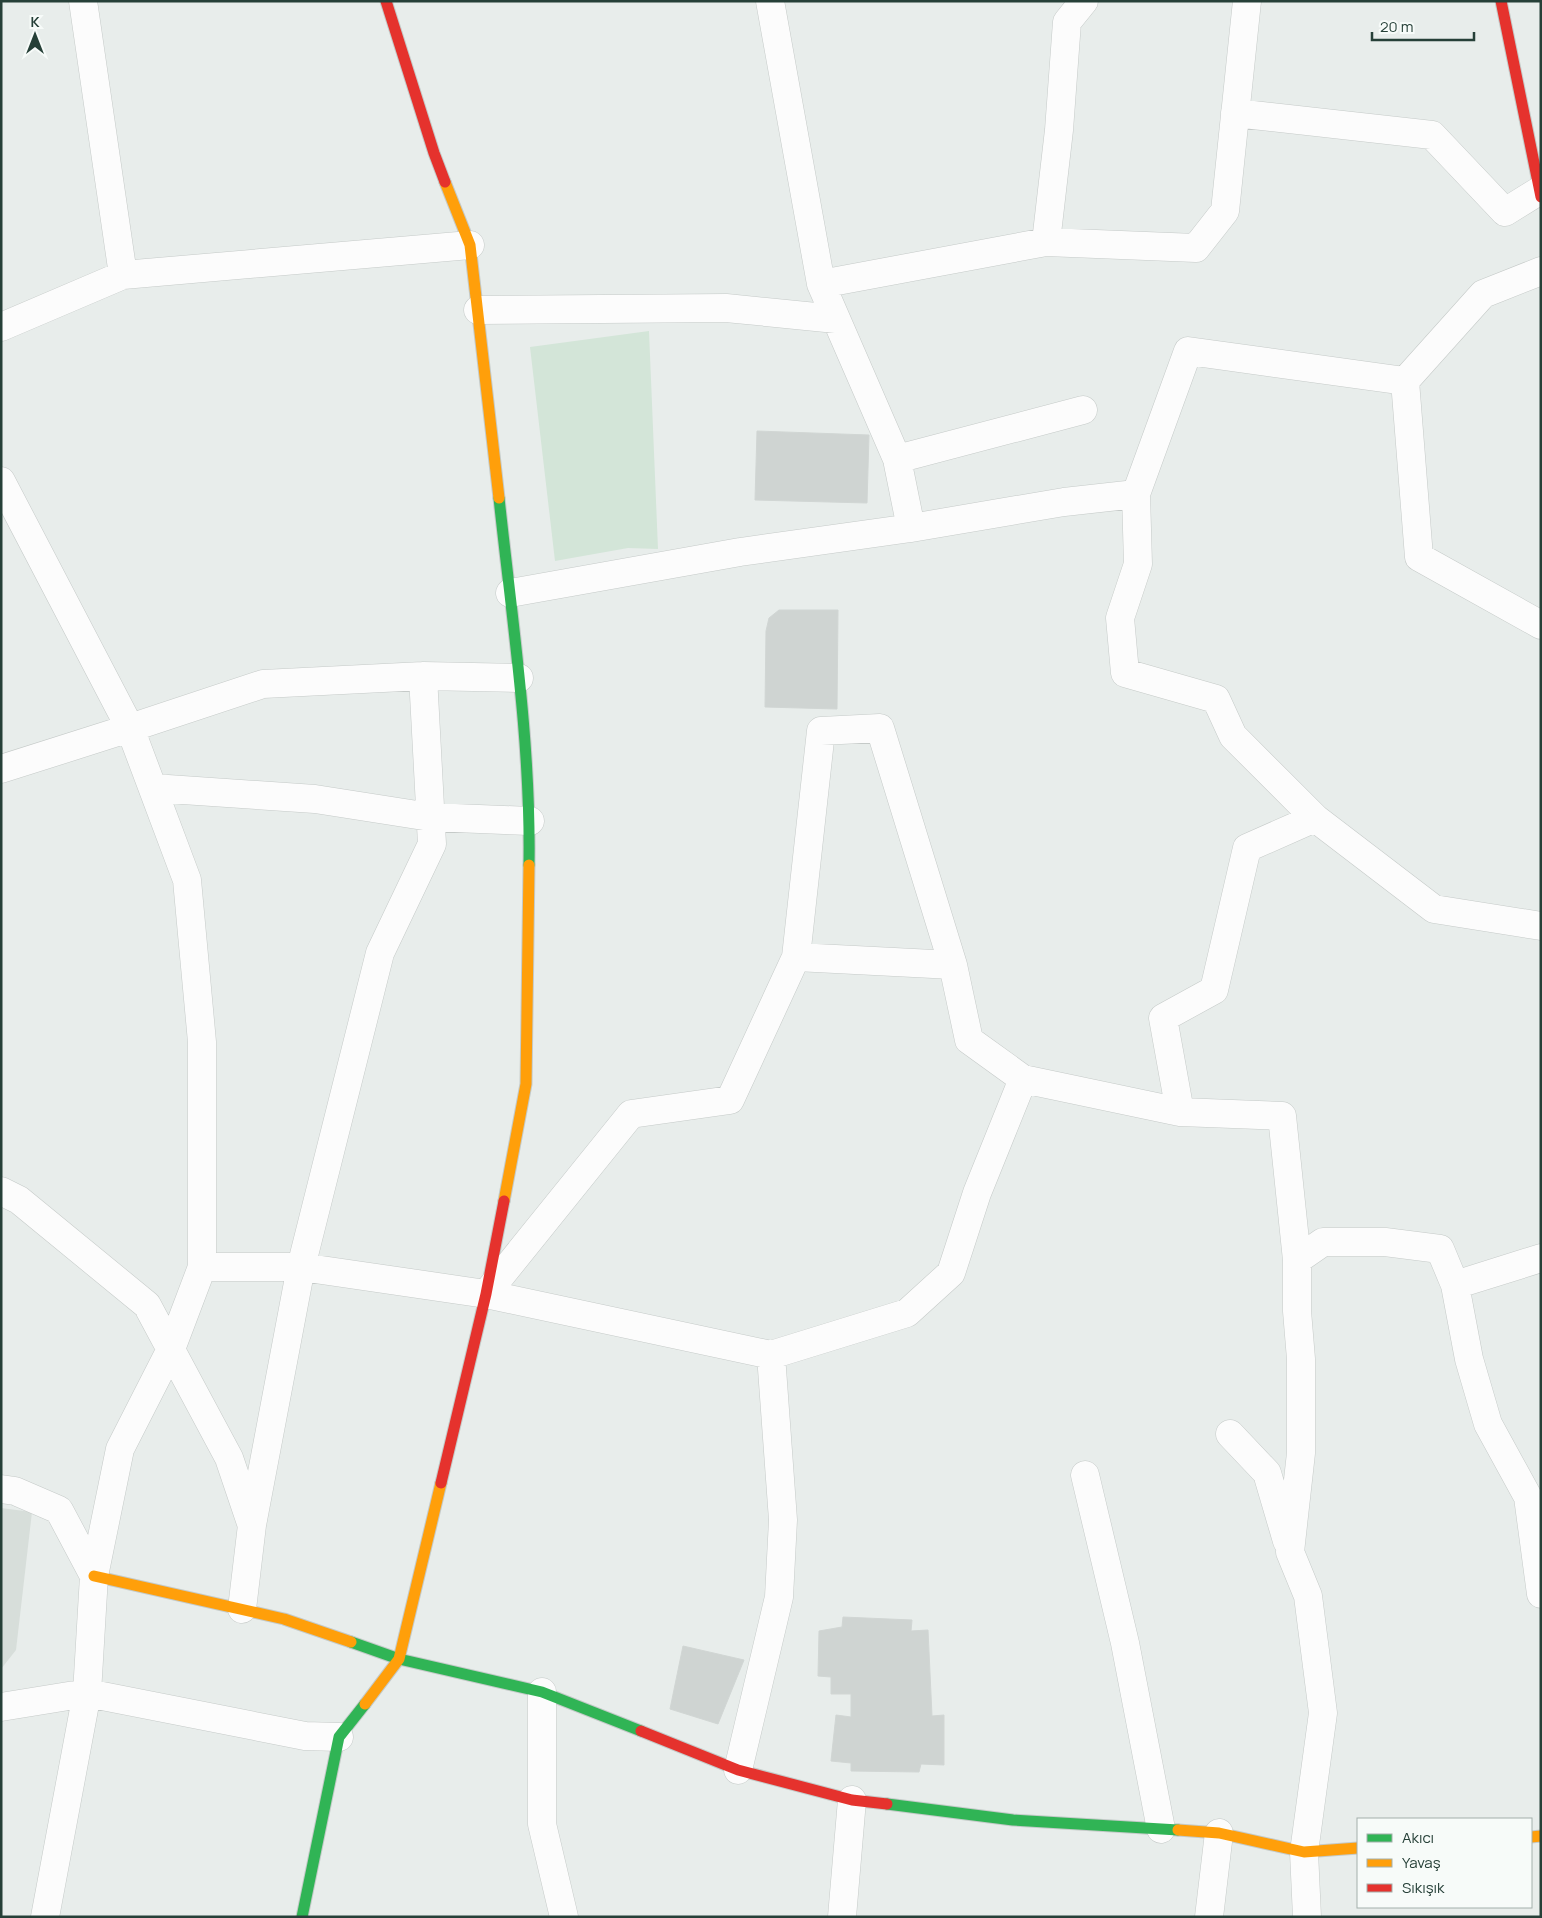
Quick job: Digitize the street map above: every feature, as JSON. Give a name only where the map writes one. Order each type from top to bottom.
[{"type":"street","points":[[83,1],[123,275]]},
{"type":"street","points":[[302,1917],[339,1737],[399,1659],[486,1294],[526,1084],[530,821],[519,678],[470,245],[434,153],[386,1]]},
{"type":"street","points":[[770,1],[821,284],[897,459],[911,528]]},
{"type":"street","points":[[1046,242],[1059,130],[1067,22],[1084,1]]},
{"type":"street","points":[[821,284],[1046,242],[1196,248],[1225,211],[1247,1]]},
{"type":"street","points":[[1235,113],[1432,135],[1505,212],[1540,194],[1501,1]]},
{"type":"street","points":[[1,327],[123,275],[470,245]]},
{"type":"street","points":[[1541,272],[1483,294],[1405,381],[1419,557],[1541,625]]},
{"type":"street","points":[[478,310],[726,308],[836,319]]},
{"type":"street","points":[[1405,381],[1188,351],[1136,494],[1138,564],[1120,618],[1125,672],[1216,699],[1233,736],[1315,818],[1434,909],[1541,926]]},
{"type":"street","points":[[897,459],[1082,410]]},
{"type":"street","points":[[1,481],[130,728],[188,880],[202,1042],[202,1267],[171,1349],[120,1449],[94,1576],[87,1693],[45,1917]]},
{"type":"street","points":[[510,592],[740,552],[911,528],[1064,502],[1136,494]]},
{"type":"street","points":[[1,769],[263,684],[423,676],[519,678]]},
{"type":"street","points":[[242,1609],[252,1525],[300,1267],[380,953],[432,844],[423,676]]},
{"type":"street","points":[[486,1294],[631,1114],[730,1100],[796,957],[821,731],[880,728],[953,965],[969,1040],[1023,1079],[1180,1112],[1282,1116],[1297,1260],[1297,1311],[1301,1358],[1301,1453],[1290,1552]]},
{"type":"street","points":[[153,788],[315,799],[430,817],[530,821]]},
{"type":"street","points":[[1180,1112],[1163,1018],[1214,990],[1246,848],[1315,818]]},
{"type":"street","points":[[796,957],[953,965]]},
{"type":"street","points":[[202,1267],[300,1267],[486,1294],[771,1354],[907,1312],[951,1273],[977,1193],[1023,1079]]},
{"type":"street","points":[[1,1190],[19,1200],[147,1305],[229,1458],[252,1525]]},
{"type":"street","points":[[1297,1260],[1323,1242],[1385,1242],[1440,1249],[1455,1285],[1470,1358],[1488,1424],[1528,1497],[1541,1594]]},
{"type":"street","points":[[1455,1285],[1541,1258]]},
{"type":"street","points":[[738,1770],[779,1597],[782,1520],[771,1354]]},
{"type":"street","points":[[1230,1434],[1267,1472],[1290,1552],[1308,1596],[1323,1712],[1304,1852],[1307,1917]]},
{"type":"street","points":[[1085,1475],[1125,1643],[1161,1829]]},
{"type":"street","points":[[1,1489],[14,1491],[59,1510],[94,1576],[284,1619],[399,1659],[542,1692],[738,1770],[852,1800],[1013,1820],[1220,1833],[1304,1852],[1357,1848]]},
{"type":"street","points":[[542,1692],[542,1824],[564,1917]]},
{"type":"street","points":[[1,1707],[87,1693],[305,1736],[339,1737]]},
{"type":"street","points":[[842,1917],[852,1800]]},
{"type":"street","points":[[1209,1917],[1220,1833]]},
{"type":"shaded area","points":[[1,1508],[32,1512],[16,1650],[1,1669]]},
{"type":"green space","points":[[649,331],[658,549],[628,548],[555,561],[530,347]]},
{"type":"building","points":[[757,431],[869,435],[867,503],[755,500]]},
{"type":"building","points":[[779,610],[838,610],[837,709],[765,707],[766,631],[769,618]]},
{"type":"building","points":[[843,1617],[912,1620],[911,1631],[928,1630],[932,1716],[944,1715],[944,1765],[921,1764],[919,1772],[851,1771],[851,1763],[831,1761],[836,1715],[851,1717],[851,1694],[831,1694],[831,1677],[818,1676],[819,1631],[842,1627]]},
{"type":"building","points":[[683,1646],[744,1660],[718,1724],[670,1709]]},
{"type":"traffic: fast","points":[[499,498],[524,727],[529,819],[529,865]]},
{"type":"traffic: fast","points":[[351,1642],[399,1659],[542,1692],[641,1731]]},
{"type":"traffic: fast","points":[[302,1917],[339,1737],[365,1704]]},
{"type":"traffic: fast","points":[[887,1804],[1013,1820],[1178,1830]]},
{"type":"traffic: slow","points":[[445,182],[470,245],[499,498]]},
{"type":"traffic: slow","points":[[504,1201],[526,1084],[529,865]]},
{"type":"traffic: slow","points":[[365,1704],[399,1659],[441,1483]]},
{"type":"traffic: slow","points":[[94,1576],[284,1619],[351,1642]]},
{"type":"traffic: slow","points":[[1178,1830],[1219,1833],[1304,1852],[1357,1848]]},
{"type":"traffic: slow","points":[[1532,1837],[1541,1836]]},
{"type":"traffic: jam","points":[[386,1],[445,182]]},
{"type":"traffic: jam","points":[[1501,1],[1541,197]]},
{"type":"traffic: jam","points":[[441,1483],[486,1294],[504,1201]]},
{"type":"traffic: jam","points":[[641,1731],[738,1770],[852,1800],[887,1804]]}]
